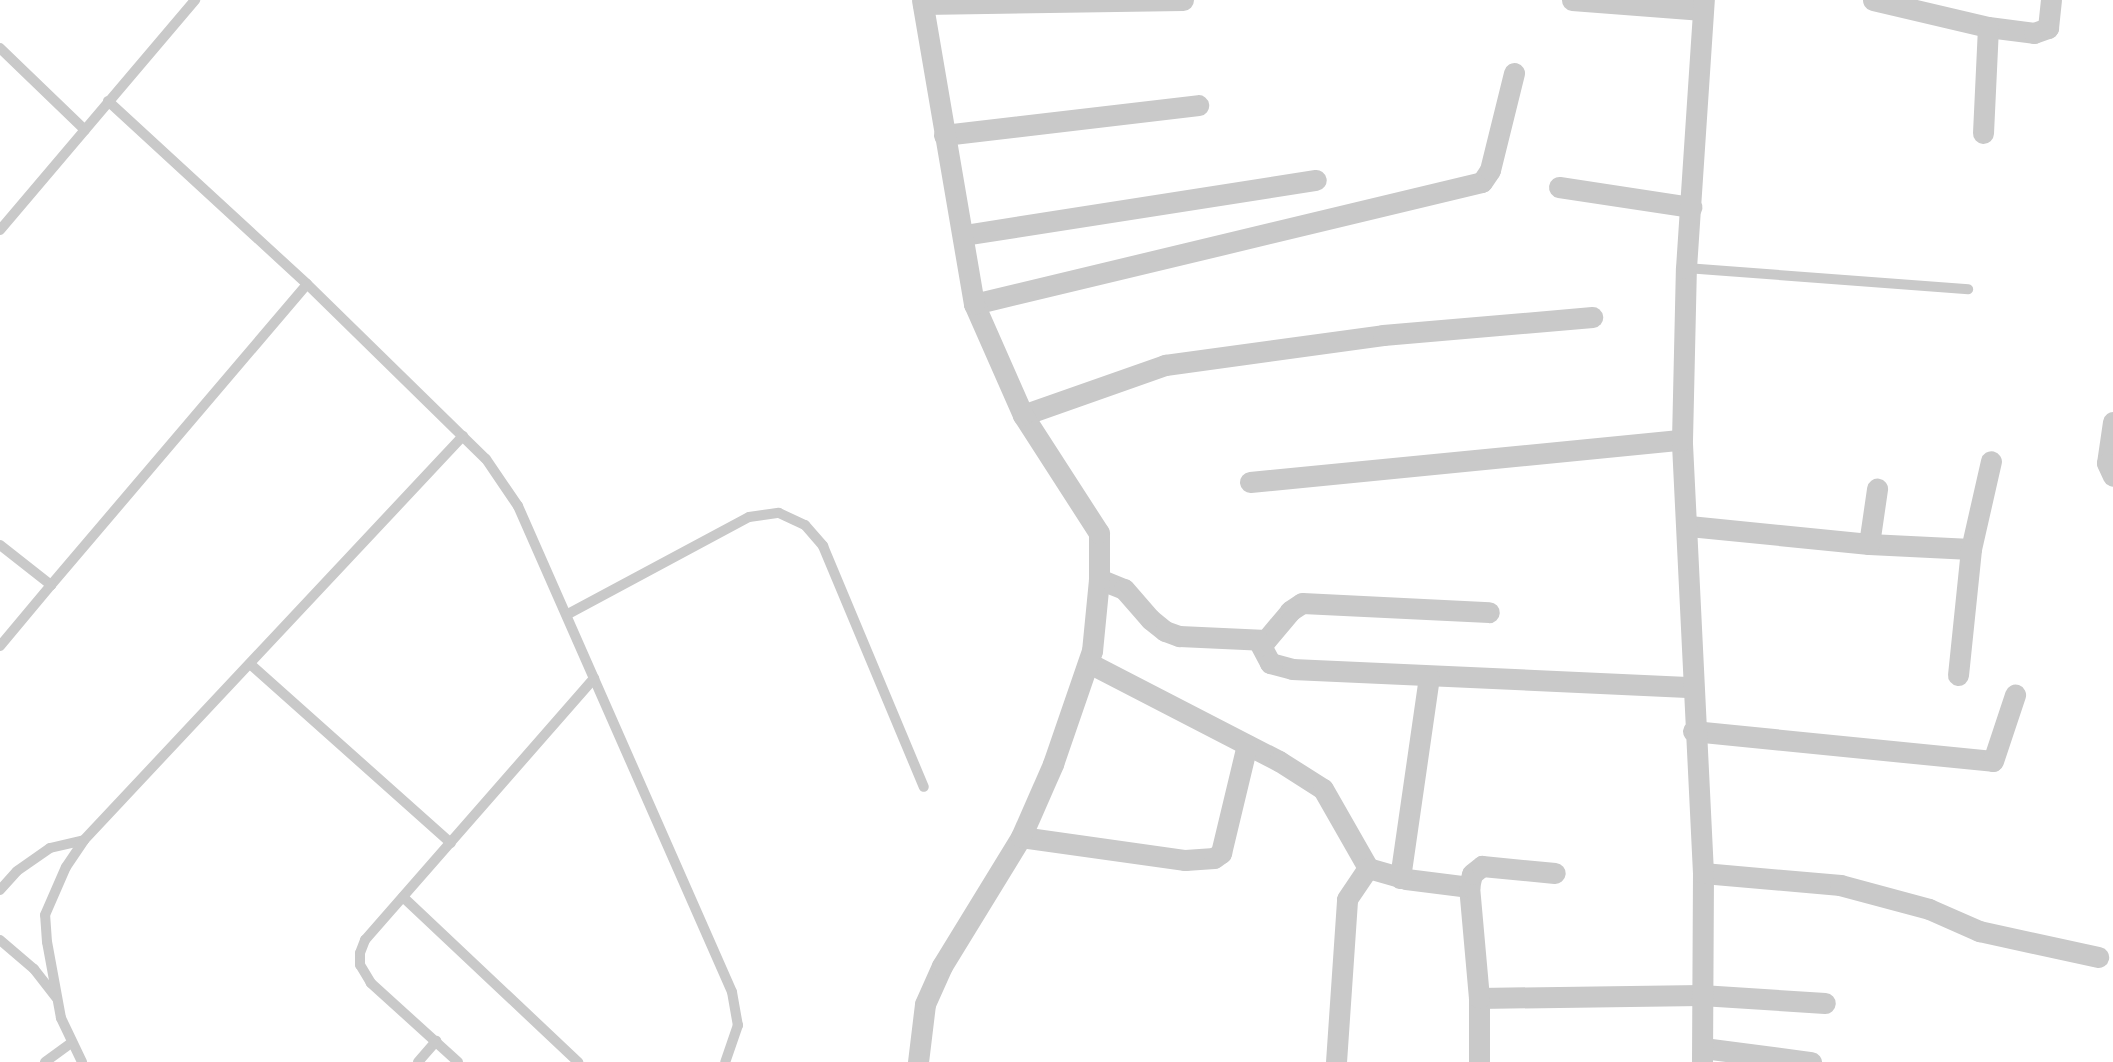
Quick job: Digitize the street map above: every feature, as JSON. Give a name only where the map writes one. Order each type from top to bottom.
[{"type":"street","points":[[918,1062],[925,1004],[942,966],[1021,837],[1053,764],[1089,663],[1099,579],[1099,533],[1023,415],[974,304],[964,235],[944,135],[922,2],[1183,0]]},
{"type":"street","points":[[1572,0],[1704,5],[1692,207],[1686,268],[1682,440],[1689,526],[1694,687],[1693,731],[1703,873],[1702,1055],[1811,1062]]},
{"type":"street","points":[[1873,0],[1936,7],[1988,27],[2043,32],[2051,19],[2051,0]]},
{"type":"street","points":[[1983,133],[1988,27]]},
{"type":"street","points":[[974,304],[1482,182],[1490,170],[1514,73]]},
{"type":"street","points":[[944,135],[1198,105]]},
{"type":"street","points":[[964,235],[1316,180]]},
{"type":"street","points":[[1559,187],[1692,207]]},
{"type":"street","points":[[1023,415],[1165,365],[1383,335],[1593,317]]},
{"type":"street","points":[[2113,422],[2107,463],[2113,476]]},
{"type":"street","points":[[1250,482],[1682,440]]},
{"type":"street","points":[[1958,675],[1971,549],[1991,461]]},
{"type":"street","points":[[1869,544],[1877,489]]},
{"type":"street","points":[[1689,526],[1869,544],[1971,549]]},
{"type":"street","points":[[1099,579],[1124,589],[1150,619],[1172,634],[1266,640],[1290,611],[1302,603],[1489,612]]},
{"type":"street","points":[[1258,640],[1270,663],[1292,669],[1429,677],[1694,687]]},
{"type":"street","points":[[1089,663],[1246,745],[1323,789],[1368,868],[1400,878],[1469,887]]},
{"type":"street","points":[[1400,878],[1429,677]]},
{"type":"street","points":[[1693,731],[1993,761],[2015,695]]},
{"type":"street","points":[[1021,837],[1185,860],[1214,858],[1221,853],[1246,745]]},
{"type":"street","points":[[1479,1062],[1479,998],[1469,887],[1474,871],[1482,866],[1555,873]]},
{"type":"street","points":[[1336,1062],[1347,899],[1368,868]]},
{"type":"street","points":[[1703,873],[1840,885],[1929,909],[1979,931],[2098,957]]},
{"type":"street","points":[[1479,998],[1701,995],[1825,1003]]},
{"type":"lane","points":[[0,230],[195,0]]},
{"type":"lane","points":[[0,48],[86,130]]},
{"type":"lane","points":[[108,101],[307,284],[463,436],[486,459],[518,506],[568,614],[732,992],[738,1025],[725,1062]]},
{"type":"lane","points":[[1686,268],[1968,289]]},
{"type":"lane","points":[[0,646],[307,284]]},
{"type":"lane","points":[[82,1062],[70,1044],[58,999],[45,915],[53,890],[84,840],[463,436]]},
{"type":"lane","points":[[568,614],[749,517],[779,513],[805,525],[823,546],[924,787]]},
{"type":"lane","points":[[0,545],[51,585]]},
{"type":"lane","points":[[250,664],[451,843]]},
{"type":"lane","points":[[458,1062],[371,982],[360,965],[365,940],[594,678]]},
{"type":"lane","points":[[0,890],[17,871],[50,848],[84,840]]},
{"type":"lane","points":[[403,897],[578,1062]]},
{"type":"lane","points":[[0,939],[26,961],[58,999]]},
{"type":"lane","points":[[418,1062],[436,1041]]},
{"type":"lane","points":[[45,1062],[70,1044]]}]
